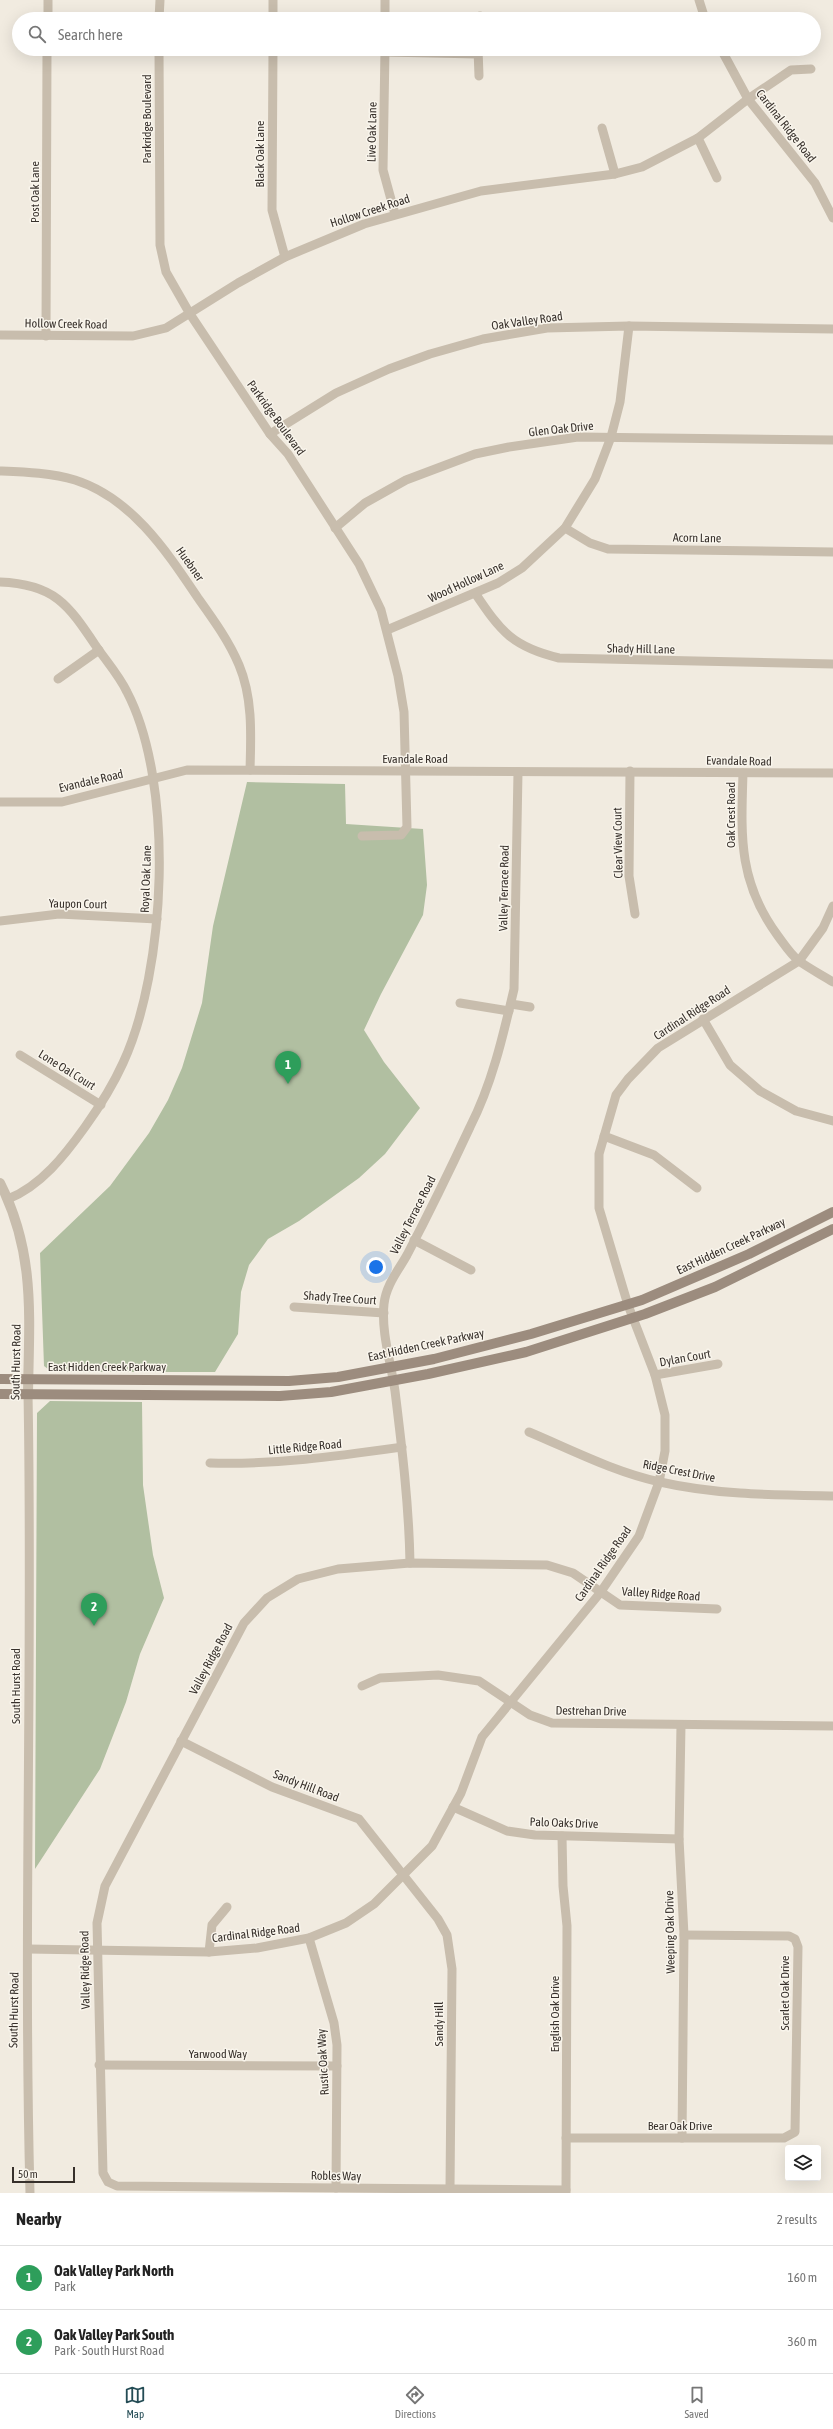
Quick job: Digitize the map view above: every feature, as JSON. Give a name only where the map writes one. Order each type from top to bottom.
[{"type":"main road","name":"East Hidden Creek Parkway","points":[[0,1379],[289,1381],[338,1377],[434,1359],[531,1334],[628,1305],[749,1254],[833,1212]]},
{"type":"main road","points":[[0,1394],[280,1396],[331,1392],[393,1380],[526,1352],[632,1317],[715,1287],[833,1229]]},
{"type":"street","points":[[48,0],[48,12]]},
{"type":"street","points":[[159,12],[160,0]]},
{"type":"street","points":[[272,0],[273,12]]},
{"type":"street","points":[[385,0],[385,12]]},
{"type":"street","points":[[699,0],[700,12]]},
{"type":"street","name":"Post Oak Lane","points":[[46,336],[47,56]]},
{"type":"street","name":"Parkridge Boulevard","points":[[159,56],[160,245],[166,272],[190,314],[270,434],[288,454],[359,564],[381,610],[387,630],[404,712],[407,771],[407,827],[401,835],[362,836]]},
{"type":"street","name":"Black Oak Lane","points":[[273,56],[272,210],[285,257]]},
{"type":"street","name":"Live Oak Lane","points":[[385,56],[383,170],[396,214]]},
{"type":"street","points":[[478,56],[479,76]]},
{"type":"street","name":"Cardinal Ridge Road","points":[[725,56],[748,98],[815,184],[833,218]]},
{"type":"street","name":"Hollow Creek Road","points":[[0,335],[133,336],[150,334],[166,328],[238,283],[285,257],[328,238],[396,214],[481,191],[615,174],[642,167],[698,138],[748,98],[791,70],[811,69]]},
{"type":"street","points":[[602,128],[615,174]]},
{"type":"street","points":[[698,138],[717,178]]},
{"type":"street","name":"Oak Valley Road","points":[[270,434],[336,393],[430,354],[483,339],[547,328],[629,326],[833,329]]},
{"type":"street","name":"Wood Hollow Lane","points":[[387,630],[475,593],[522,568],[565,528],[595,479],[611,437],[620,402],[629,326]]},
{"type":"street","name":"Glen Oak Drive","points":[[335,528],[365,503],[406,480],[475,454],[578,437],[833,440]]},
{"type":"street","name":"Huebner","points":[[0,471],[26,472],[75,480],[108,496],[137,519],[163,546],[216,623],[239,666],[251,716],[250,770]]},
{"type":"street","name":"Acorn Lane","points":[[565,528],[590,543],[608,549],[833,552]]},
{"type":"street","name":"Royal Oak Lane","points":[[0,582],[15,583],[45,590],[66,606],[128,692],[141,729],[153,778],[160,842],[156,919],[151,962],[141,1011],[124,1062],[101,1105],[73,1144],[32,1187],[8,1199]]},
{"type":"street","name":"Shady Hill Lane","points":[[475,593],[492,619],[511,639],[533,652],[559,658],[833,664]]},
{"type":"street","points":[[58,679],[99,650]]},
{"type":"street","name":"Evandale Road","points":[[0,802],[62,802],[187,770],[833,773]]},
{"type":"street","name":"Clear View Court","points":[[630,771],[630,876],[635,914]]},
{"type":"street","name":"Valley Terrace Road","points":[[410,1563],[409,1524],[402,1447],[384,1328],[384,1303],[390,1282],[414,1240],[471,1126],[497,1057],[510,1007],[514,989],[518,772]]},
{"type":"street","name":"Oak Crest Road","points":[[743,773],[741,833],[749,880],[770,925],[798,961]]},
{"type":"street","name":"Cardinal Ridge Road","points":[[28,1949],[210,1952],[257,1948],[309,1938],[346,1923],[374,1904],[432,1846],[453,1807],[482,1736],[600,1593],[639,1536],[660,1482],[665,1451],[665,1415],[655,1376],[628,1305],[599,1208],[599,1154],[616,1096],[628,1079],[658,1048],[798,961],[823,928],[833,906]]},
{"type":"street","name":"Yaupon Court","points":[[0,921],[59,914],[156,919]]},
{"type":"street","points":[[798,961],[833,982]]},
{"type":"street","points":[[460,1003],[510,1007],[530,1006]]},
{"type":"street","points":[[703,1019],[730,1065],[760,1091],[796,1111],[833,1121]]},
{"type":"street","name":"Lone Oal Court","points":[[20,1055],[101,1105]]},
{"type":"street","points":[[604,1136],[654,1155],[697,1188]]},
{"type":"street","name":"South Hurst Road","points":[[0,1183],[8,1199],[19,1233],[28,1274],[28,1394],[31,1541],[27,2072],[30,2193]]},
{"type":"street","points":[[414,1240],[471,1270]]},
{"type":"street","name":"Shady Tree Court","points":[[294,1307],[384,1313]]},
{"type":"street","name":"Dylan Court","points":[[655,1376],[718,1364]]},
{"type":"street","name":"Ridge Crest Drive","points":[[529,1432],[616,1469],[660,1482],[749,1495],[833,1496]]},
{"type":"street","name":"Little Ridge Road","points":[[210,1463],[246,1464],[322,1458],[402,1447]]},
{"type":"street","name":"Valley Ridge Road","points":[[108,2182],[103,2173],[97,1949],[97,1923],[105,1886],[244,1623],[267,1598],[298,1579],[338,1569],[410,1563],[548,1564],[573,1573],[600,1593],[620,1605],[717,1609]]},
{"type":"street","name":"Destrehan Drive","points":[[362,1686],[380,1678],[438,1674],[479,1681],[530,1715],[552,1723],[833,1726]]},
{"type":"street","name":"Weeping Oak Drive","points":[[681,1725],[679,1838],[684,1935],[682,2138]]},
{"type":"street","name":"Sandy Hill Road","points":[[181,1741],[272,1787],[359,1820],[404,1875]]},
{"type":"street","name":"Palo Oaks Drive","points":[[453,1807],[507,1830],[535,1835],[679,1838]]},
{"type":"street","name":"English Oak Drive","points":[[562,1836],[563,1886],[567,1926],[566,2191]]},
{"type":"street","name":"Sandy Hill","points":[[404,1875],[438,1919],[447,1935],[450,1951],[450,2189]]},
{"type":"street","points":[[210,1952],[212,1925],[227,1907]]},
{"type":"street","name":"Scarlet Oak Drive","points":[[684,1935],[789,1936],[795,1939],[798,1947],[797,2127],[792,2135]]},
{"type":"street","name":"Rustic Oak Way","points":[[309,1938],[334,2023],[337,2066],[336,2188]]},
{"type":"street","name":"Yarwood Way","points":[[100,2065],[337,2066]]},
{"type":"street","name":"Bear Oak Drive","points":[[566,2138],[784,2138],[792,2135]]},
{"type":"street","name":"Robles Way","points":[[108,2182],[117,2186],[566,2191]]},
{"type":"green space","points":[[247,782],[345,784],[346,824],[423,829],[427,885],[423,915],[381,994],[364,1030],[384,1062],[420,1108],[385,1154],[359,1178],[299,1221],[268,1239],[249,1265],[241,1292],[238,1334],[215,1372],[52,1372],[44,1366],[40,1253],[110,1186],[149,1133],[168,1100],[182,1068],[202,1003],[213,926]]},
{"type":"green space","points":[[50,1401],[142,1402],[143,1485],[153,1555],[164,1598],[140,1654],[126,1702],[100,1769],[35,1869],[37,1413]]},
{"type":"place","name":"Oak Valley Park North","points":[[288,1084]]},
{"type":"place","name":"Oak Valley Park South","points":[[94,1626]]}]
